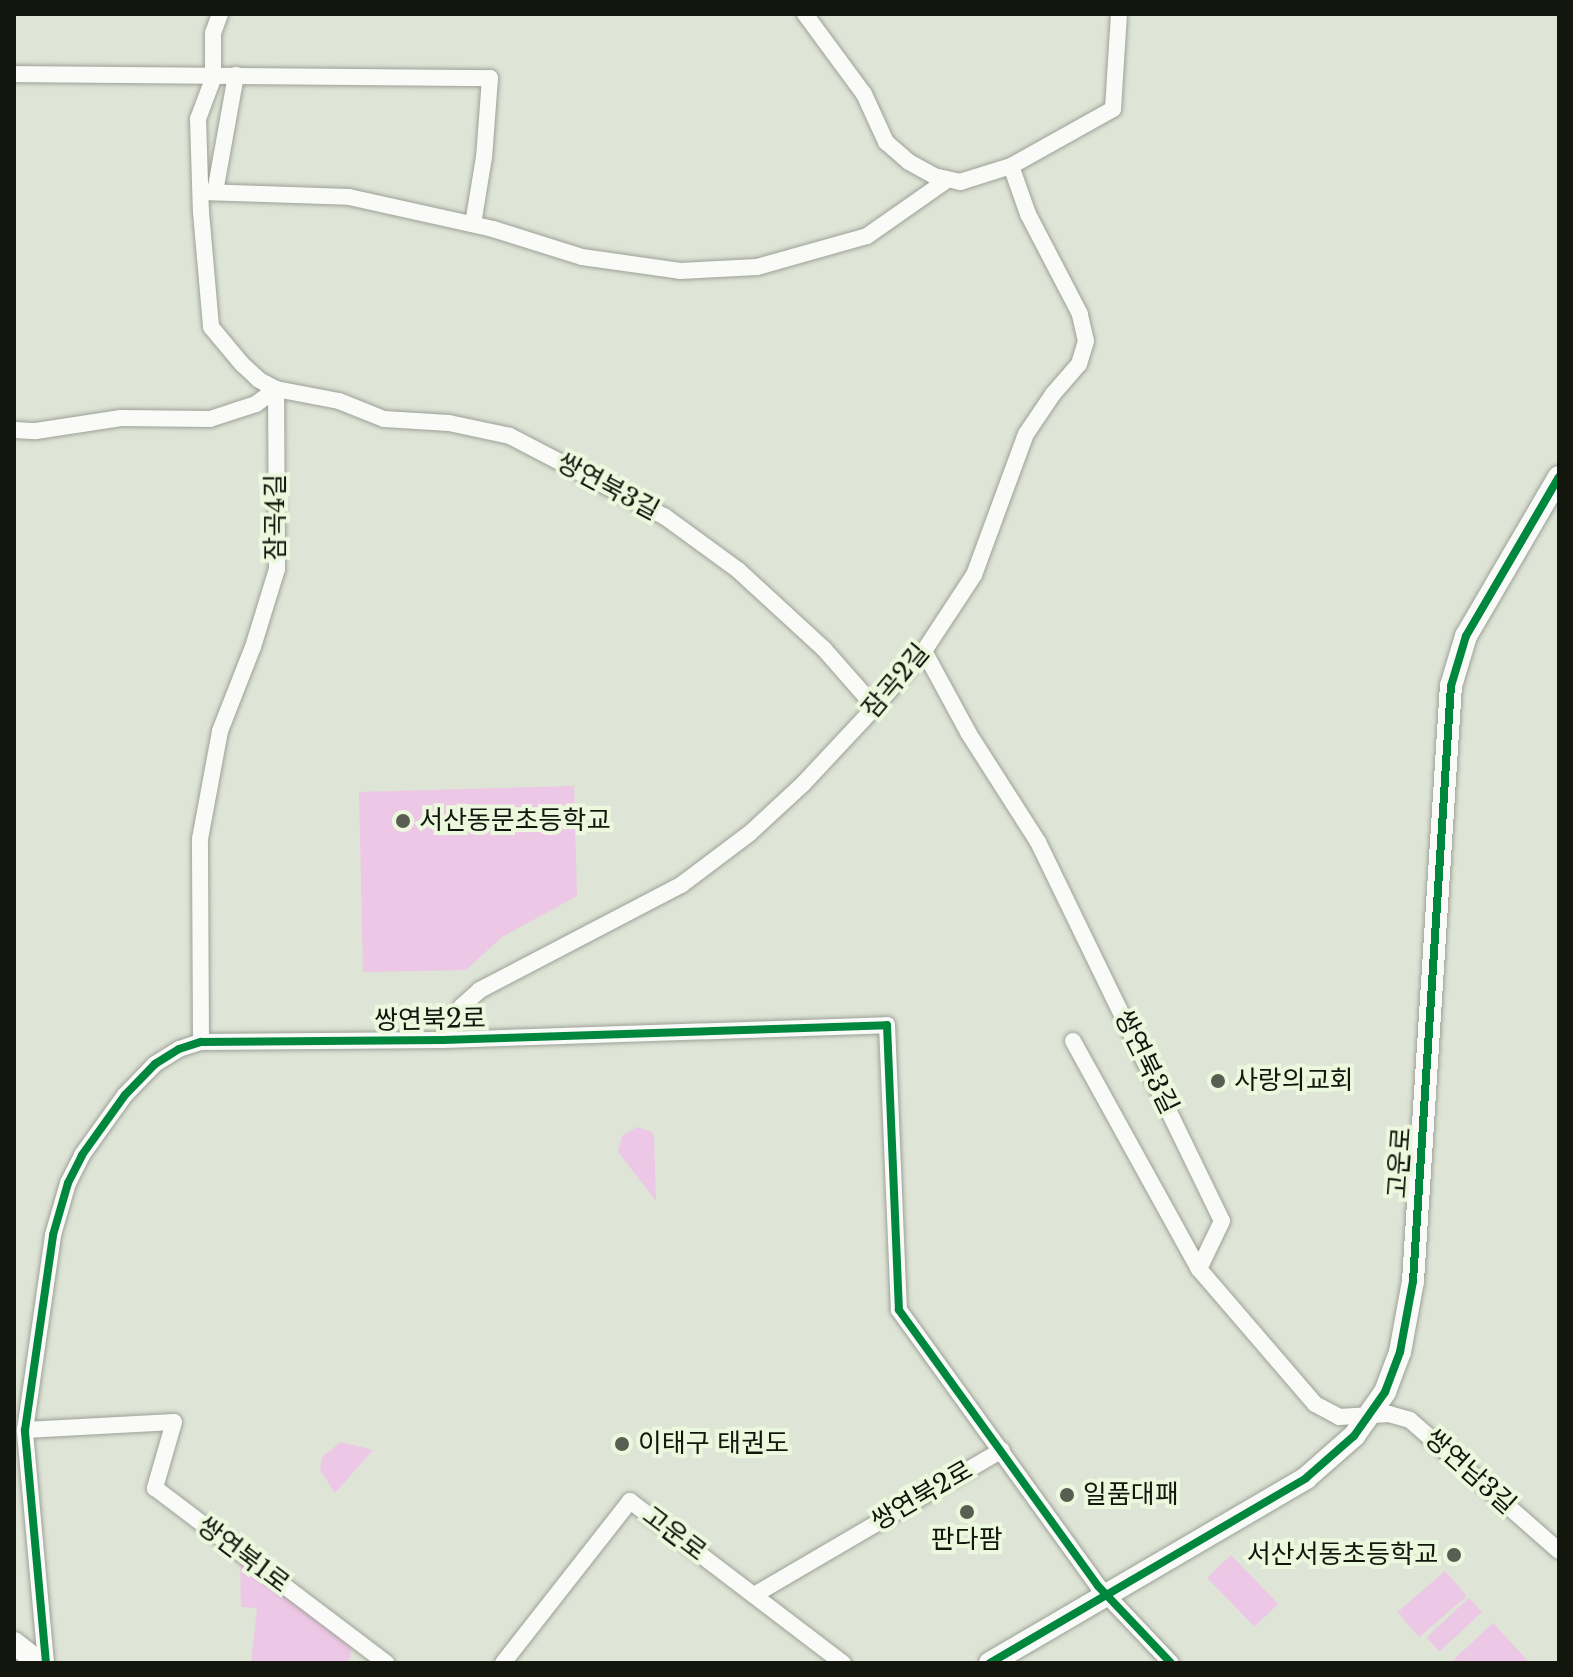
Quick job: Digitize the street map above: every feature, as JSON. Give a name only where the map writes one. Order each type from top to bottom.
[{"type":"street","points":[[14,430],[36,431],[121,418],[210,419],[256,404],[276,389],[250,372],[211,327],[208,192],[198,119],[213,75],[213,33],[220,14]]},
{"type":"street","points":[[805,14],[864,94],[886,142],[909,162],[947,180],[976,179],[1011,166],[1113,109],[1119,14]]},
{"type":"street","points":[[14,74],[490,78],[484,157],[473,224]]},
{"type":"street","points":[[208,192],[236,75]]},
{"type":"street","name":"잠곡2길","points":[[443,1040],[461,1007],[480,990],[681,885],[750,833],[803,784],[924,651],[974,575],[1026,434],[1053,394],[1079,364],[1086,341],[1080,314],[1028,214],[1011,166]]},
{"type":"street","points":[[208,192],[349,197],[473,224],[582,257],[680,271],[757,267],[867,236],[947,180]]},
{"type":"street","name":"쌍연북3길","points":[[276,389],[339,401],[384,419],[449,423],[510,436],[575,468],[664,516],[738,570],[824,649],[875,707]]},
{"type":"street","name":"잠곡4길","points":[[201,1042],[200,839],[220,731],[253,647],[277,569],[276,389]]},
{"type":"street","name":"고운로","points":[[990,1663],[1306,1478],[1343,1448],[1371,1415],[1396,1365],[1411,1295],[1452,677],[1473,623],[1559,477]]},
{"type":"street","name":"쌍연북3길","points":[[924,651],[969,734],[1038,842],[1222,1221],[1199,1269]]},
{"type":"street","name":"쌍연북2로","points":[[46,1663],[25,1430],[53,1235],[74,1169],[116,1107],[145,1072],[173,1052],[201,1042],[443,1040],[887,1025],[899,1310],[1002,1450],[754,1595]]},
{"type":"street","points":[[1073,1041],[1199,1269],[1310,1400],[1339,1417],[1371,1415]]},
{"type":"street","name":"쌍연남3길","points":[[1371,1415],[1396,1415],[1414,1423],[1559,1551]]},
{"type":"street","name":"쌍연북1로","points":[[25,1430],[174,1422],[155,1488],[386,1663]]},
{"type":"street","points":[[1002,1450],[1107,1597],[1171,1663]]},
{"type":"street","name":"고운로","points":[[503,1663],[630,1501],[843,1663]]},
{"type":"street","points":[[14,1643],[40,1663]]},
{"type":"street","points":[[354,1663],[365,1648]]},
{"type":"shaded area","points":[[574,786],[577,896],[502,937],[466,970],[363,972],[359,792]]},
{"type":"shaded area","points":[[637,1127],[652,1132],[654,1137],[656,1201],[618,1152],[622,1136]]},
{"type":"shaded area","points":[[341,1442],[373,1450],[335,1493],[320,1470],[322,1457]]},
{"type":"shaded area","points":[[1231,1555],[1278,1604],[1254,1627],[1207,1578]]},
{"type":"shaded area","points":[[240,1561],[350,1644],[351,1657],[346,1663],[251,1663],[257,1608],[241,1607]]},
{"type":"shaded area","points":[[1445,1571],[1467,1596],[1419,1637],[1397,1612]]},
{"type":"shaded area","points":[[1469,1598],[1482,1612],[1440,1651],[1427,1638]]},
{"type":"shaded area","points":[[1493,1623],[1530,1663],[1450,1663]]},
{"type":"cycle path","points":[[990,1663],[1306,1478],[1354,1436],[1385,1392],[1400,1352],[1413,1281],[1451,686],[1466,636],[1559,477]]},
{"type":"cycle path","points":[[46,1663],[25,1430],[53,1235],[68,1183],[82,1155],[125,1095],[155,1064],[179,1049],[201,1042],[443,1040],[887,1025],[899,1310],[1098,1586],[1171,1663]]},
{"type":"place","name":"서산동문초등학교","points":[[403,821]]},
{"type":"place","name":"사랑의교회","points":[[1218,1081]]},
{"type":"place","name":"이태구 태권도","points":[[622,1444]]},
{"type":"place","name":"일품대패","points":[[1067,1495]]},
{"type":"place","name":"판다팜","points":[[967,1512]]},
{"type":"place","name":"서산서동초등학교","points":[[1454,1555]]}]
